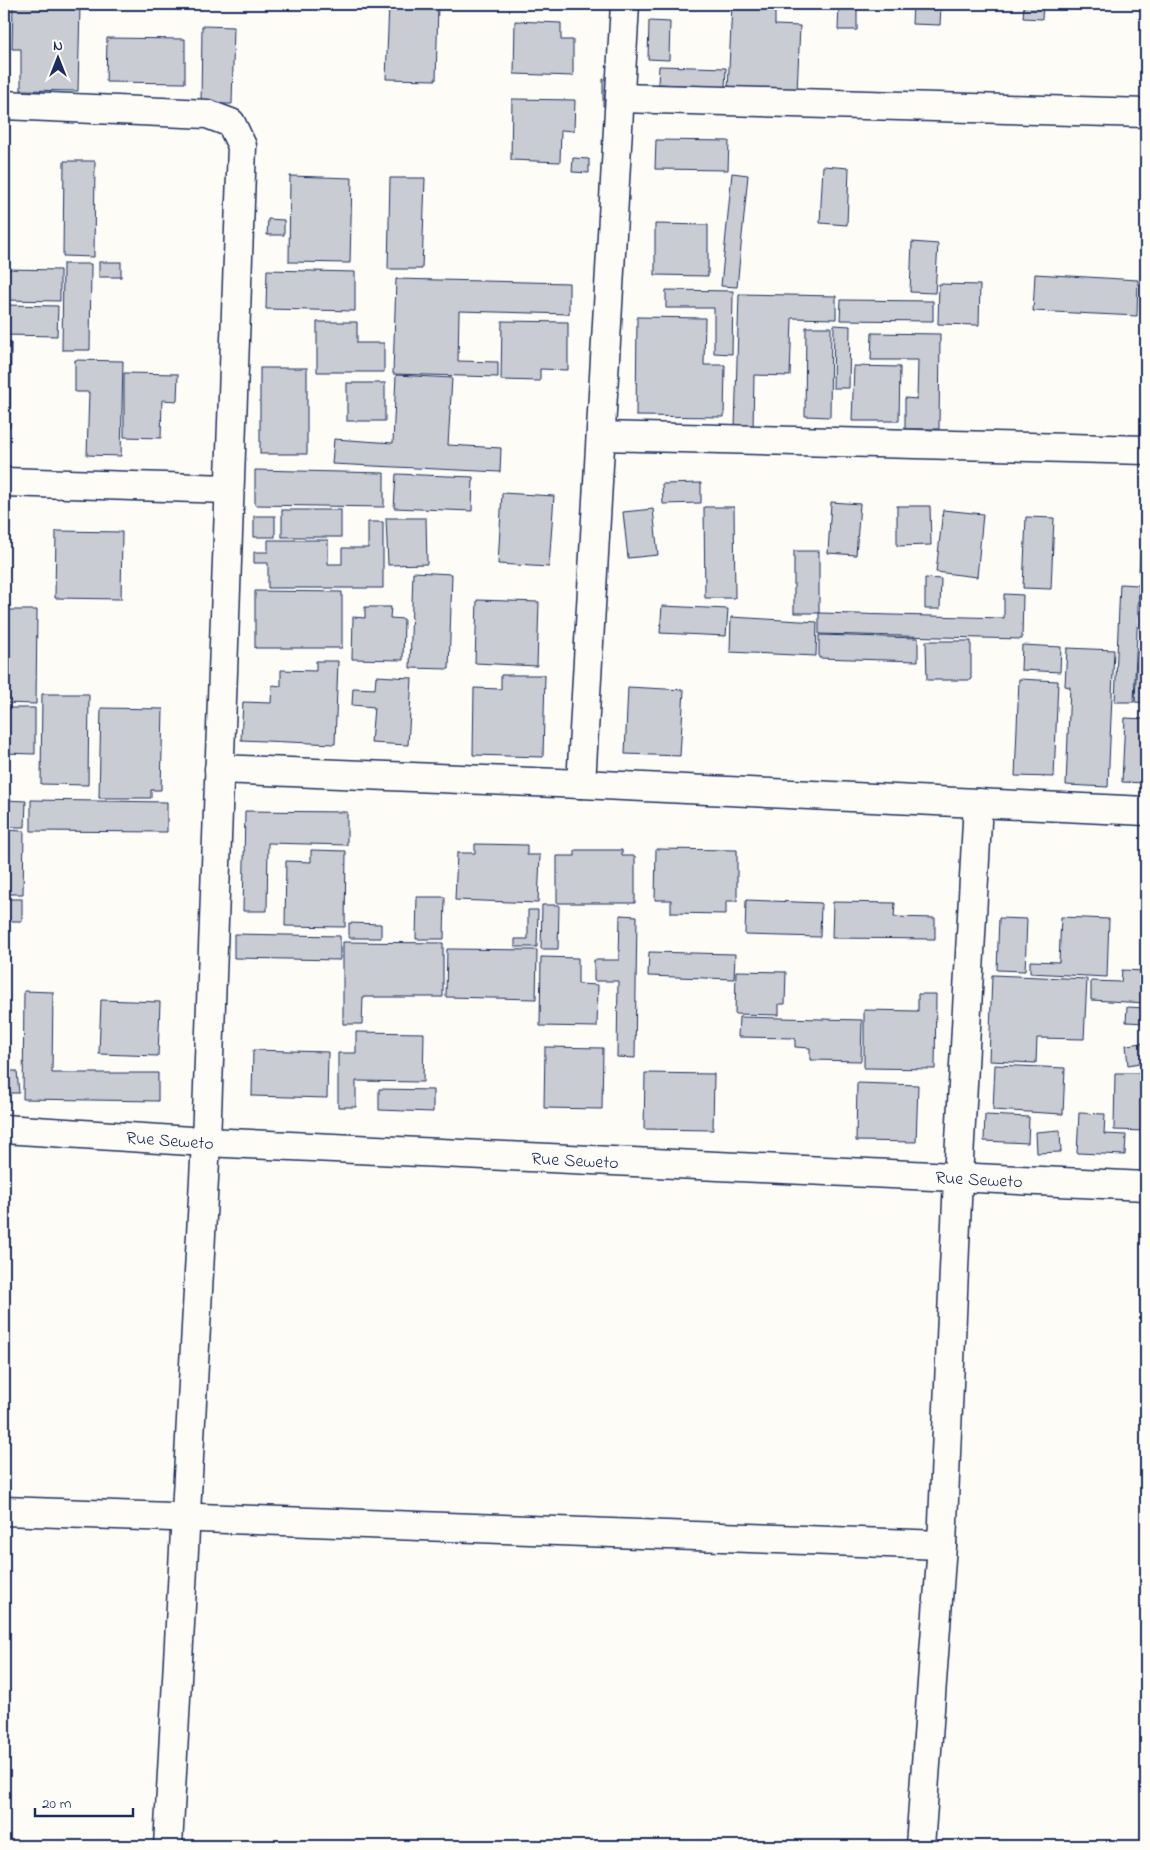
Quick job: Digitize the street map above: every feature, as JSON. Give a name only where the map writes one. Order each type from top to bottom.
[{"type":"street","points":[[581,784],[625,4]]},
{"type":"street","points":[[620,98],[1146,113]]},
{"type":"street","points":[[4,105],[207,114],[231,123],[242,146],[206,1142],[168,1846]]},
{"type":"street","points":[[601,436],[1146,450]]},
{"type":"street","points":[[4,482],[230,489]]},
{"type":"street","points":[[219,769],[1146,811]]},
{"type":"street","points":[[920,1846],[942,1544],[958,1178],[978,803]]},
{"type":"street","name":"Rue Seweto","points":[[4,1129],[206,1142],[1146,1186]]},
{"type":"street","points":[[4,1511],[942,1544]]},
{"type":"building","points":[[13,4],[80,5],[78,91],[21,90],[21,49],[12,49]]},
{"type":"building","points":[[389,4],[438,4],[436,80],[386,79]]},
{"type":"building","points":[[732,4],[775,6],[775,25],[800,26],[797,92],[728,90]]},
{"type":"building","points":[[839,4],[857,4],[857,30],[838,30]]},
{"type":"building","points":[[913,4],[941,5],[940,25],[912,24]]},
{"type":"building","points":[[1024,4],[1043,4],[1042,19],[1023,18]]},
{"type":"building","points":[[515,21],[561,23],[561,40],[573,40],[573,76],[514,74]]},
{"type":"building","points":[[649,21],[670,22],[669,60],[648,59]]},
{"type":"building","points":[[202,26],[234,27],[232,104],[201,104]]},
{"type":"building","points":[[107,38],[185,39],[185,83],[106,82]]},
{"type":"building","points":[[659,66],[726,68],[725,87],[658,84]]},
{"type":"building","points":[[603,79],[617,80],[617,106],[603,106]]},
{"type":"building","points":[[512,99],[575,100],[574,131],[561,130],[560,162],[511,160]]},
{"type":"building","points":[[656,140],[729,141],[728,170],[655,169]]},
{"type":"building","points":[[573,158],[589,159],[589,173],[572,172]]},
{"type":"building","points":[[64,161],[95,161],[94,257],[63,256]]},
{"type":"building","points":[[823,166],[849,168],[847,225],[820,223]]},
{"type":"building","points":[[732,173],[748,175],[737,287],[721,286]]},
{"type":"building","points":[[290,176],[352,178],[350,263],[289,262]]},
{"type":"building","points":[[390,178],[425,178],[422,269],[388,269]]},
{"type":"building","points":[[268,219],[284,220],[284,235],[267,235]]},
{"type":"building","points":[[655,224],[708,225],[708,276],[655,275]]},
{"type":"building","points":[[912,242],[938,244],[935,293],[910,292]]},
{"type":"building","points":[[99,262],[121,262],[121,277],[99,277]]},
{"type":"building","points":[[63,264],[91,264],[90,350],[62,350]]},
{"type":"building","points":[[4,269],[60,270],[60,301],[4,300]]},
{"type":"building","points":[[267,270],[355,272],[355,311],[266,309]]},
{"type":"building","points":[[1035,274],[1138,280],[1137,316],[1033,311]]},
{"type":"building","points":[[396,279],[569,283],[569,314],[459,311],[458,361],[498,362],[498,377],[393,374]]},
{"type":"building","points":[[939,284],[980,285],[979,325],[938,324]]},
{"type":"building","points":[[666,290],[733,291],[732,354],[714,353],[714,308],[666,308]]},
{"type":"building","points":[[739,294],[836,296],[836,319],[792,318],[790,376],[754,375],[753,429],[735,428]]},
{"type":"building","points":[[1143,294],[1146,294],[1146,314],[1142,314]]},
{"type":"building","points":[[841,300],[933,301],[933,321],[840,320]]},
{"type":"building","points":[[4,305],[58,306],[57,336],[4,335]]},
{"type":"building","points":[[637,317],[705,318],[704,365],[725,365],[724,417],[636,416]]},
{"type":"building","points":[[502,321],[568,322],[568,370],[540,369],[540,381],[501,380]]},
{"type":"building","points":[[317,322],[357,322],[357,343],[384,343],[384,372],[317,372]]},
{"type":"building","points":[[834,325],[850,326],[849,388],[833,388]]},
{"type":"building","points":[[806,327],[831,327],[830,417],[805,416]]},
{"type":"building","points":[[872,333],[940,334],[939,429],[905,429],[905,398],[917,399],[918,360],[871,360]]},
{"type":"building","points":[[4,342],[11,342],[10,427],[4,427]]},
{"type":"building","points":[[75,360],[123,361],[121,456],[87,455],[89,392],[75,392]]},
{"type":"building","points":[[854,366],[900,367],[899,421],[852,421]]},
{"type":"building","points":[[260,368],[307,368],[307,454],[260,454]]},
{"type":"building","points":[[124,373],[178,374],[177,401],[162,400],[161,438],[124,437]]},
{"type":"building","points":[[396,375],[452,378],[448,445],[501,448],[500,472],[332,464],[334,439],[393,443]]},
{"type":"building","points":[[347,383],[385,383],[385,421],[347,421]]},
{"type":"building","points":[[255,470],[384,473],[384,507],[255,505]]},
{"type":"building","points":[[396,474],[473,477],[472,511],[394,508]]},
{"type":"building","points":[[701,483],[701,503],[663,504],[662,484]]},
{"type":"building","points":[[502,493],[554,496],[549,567],[498,564]]},
{"type":"building","points":[[831,502],[860,504],[856,555],[828,553]]},
{"type":"building","points":[[897,506],[930,506],[931,545],[897,546]]},
{"type":"building","points":[[704,507],[734,507],[735,598],[705,598]]},
{"type":"building","points":[[653,509],[658,555],[628,558],[623,512]]},
{"type":"building","points":[[282,510],[341,510],[341,537],[282,537]]},
{"type":"building","points":[[943,510],[983,514],[977,577],[936,572]]},
{"type":"building","points":[[254,516],[275,516],[275,537],[254,537]]},
{"type":"building","points":[[1026,517],[1054,518],[1051,589],[1023,588]]},
{"type":"building","points":[[386,518],[426,518],[427,564],[388,565]]},
{"type":"building","points":[[1142,521],[1146,522],[1146,573],[1139,573]]},
{"type":"building","points":[[368,522],[383,522],[383,588],[268,588],[268,563],[254,563],[254,552],[268,552],[268,540],[328,540],[328,564],[342,564],[342,548],[368,548]]},
{"type":"building","points":[[56,531],[122,532],[121,599],[55,598]]},
{"type":"building","points":[[794,551],[819,551],[819,613],[794,613]]},
{"type":"building","points":[[413,572],[452,574],[449,669],[410,668]]},
{"type":"building","points":[[925,578],[941,579],[940,609],[925,609]]},
{"type":"building","points":[[1120,584],[1139,585],[1134,702],[1115,702]]},
{"type":"building","points":[[255,591],[342,592],[342,648],[255,648]]},
{"type":"building","points":[[1004,594],[1023,595],[1022,639],[819,634],[819,613],[1004,618]]},
{"type":"building","points":[[477,600],[539,602],[537,666],[475,663]]},
{"type":"building","points":[[662,606],[728,609],[726,636],[660,633]]},
{"type":"building","points":[[365,607],[391,607],[390,618],[404,619],[403,660],[352,659],[353,617],[365,618]]},
{"type":"building","points":[[9,610],[37,610],[36,704],[4,703],[4,688],[8,688]]},
{"type":"building","points":[[731,617],[817,622],[816,656],[730,652]]},
{"type":"building","points":[[819,635],[918,638],[918,661],[819,658]]},
{"type":"building","points":[[926,641],[971,641],[971,680],[927,680]]},
{"type":"building","points":[[1022,645],[1061,647],[1060,672],[1021,670]]},
{"type":"building","points":[[1067,648],[1114,650],[1108,787],[1066,785],[1070,687],[1065,686]]},
{"type":"building","points":[[1137,652],[1146,652],[1146,703],[1135,702]]},
{"type":"building","points":[[316,661],[338,661],[335,744],[241,740],[243,702],[271,703],[272,685],[281,686],[281,670],[316,671]]},
{"type":"building","points":[[501,675],[545,675],[543,757],[473,755],[474,688],[501,689]]},
{"type":"building","points":[[376,676],[412,678],[408,745],[371,743],[374,707],[352,705],[353,688],[375,689]]},
{"type":"building","points":[[1019,679],[1058,681],[1054,777],[1015,776]]},
{"type":"building","points":[[628,687],[684,690],[680,756],[625,754]]},
{"type":"building","points":[[42,694],[89,694],[88,785],[41,784]]},
{"type":"building","points":[[4,708],[35,708],[35,754],[4,753]]},
{"type":"building","points":[[101,708],[163,709],[161,790],[151,790],[151,798],[99,798]]},
{"type":"building","points":[[1125,718],[1146,719],[1146,783],[1122,782]]},
{"type":"building","points":[[4,800],[26,801],[25,827],[4,827]]},
{"type":"building","points":[[31,800],[167,802],[167,832],[31,831]]},
{"type":"building","points":[[245,811],[347,812],[347,845],[268,843],[267,911],[243,911]]},
{"type":"building","points":[[5,830],[24,831],[23,894],[4,894]]},
{"type":"building","points":[[475,844],[527,845],[527,855],[540,855],[538,903],[455,900],[457,853],[475,853]]},
{"type":"building","points":[[656,849],[737,850],[737,901],[726,901],[726,914],[671,913],[671,900],[655,900]]},
{"type":"building","points":[[311,850],[346,851],[345,927],[285,926],[286,861],[311,862]]},
{"type":"building","points":[[575,850],[622,850],[622,856],[635,856],[635,903],[557,903],[557,856],[575,856]]},
{"type":"building","points":[[417,897],[445,897],[444,939],[416,939]]},
{"type":"building","points":[[4,899],[22,899],[22,921],[4,921]]},
{"type":"building","points":[[746,900],[821,903],[820,937],[745,935]]},
{"type":"building","points":[[833,902],[895,903],[894,917],[935,918],[935,939],[832,938]]},
{"type":"building","points":[[542,905],[559,905],[558,949],[541,949]]},
{"type":"building","points":[[528,910],[538,910],[537,947],[515,947],[515,939],[528,939]]},
{"type":"building","points":[[620,915],[637,916],[635,1058],[617,1057],[618,981],[594,981],[594,960],[619,960]]},
{"type":"building","points":[[1061,917],[1109,919],[1107,977],[1030,973],[1030,961],[1059,962]]},
{"type":"building","points":[[999,918],[1027,919],[1025,971],[997,970]]},
{"type":"building","points":[[349,923],[381,924],[381,938],[349,938]]},
{"type":"building","points":[[234,934],[340,936],[340,960],[234,958]]},
{"type":"building","points":[[343,942],[443,943],[443,997],[363,997],[362,1024],[343,1024]]},
{"type":"building","points":[[447,949],[537,950],[536,999],[446,997]]},
{"type":"building","points":[[649,952],[735,954],[734,979],[648,976]]},
{"type":"building","points":[[541,957],[578,958],[578,984],[598,985],[597,1027],[540,1026]]},
{"type":"building","points":[[1122,970],[1146,971],[1146,1003],[1091,1000],[1091,981],[1121,982]]},
{"type":"building","points":[[736,971],[786,972],[785,1004],[779,1004],[779,1015],[735,1014]]},
{"type":"building","points":[[992,975],[1087,979],[1084,1039],[1037,1038],[1036,1063],[989,1061]]},
{"type":"building","points":[[24,991],[53,992],[52,1073],[158,1073],[158,1101],[23,1099]]},
{"type":"building","points":[[918,994],[936,994],[935,1069],[864,1068],[864,1010],[918,1011]]},
{"type":"building","points":[[101,1000],[160,1002],[158,1056],[99,1054]]},
{"type":"building","points":[[1127,1007],[1146,1008],[1146,1023],[1126,1022]]},
{"type":"building","points":[[4,1008],[7,1008],[9,1056],[4,1056]]},
{"type":"building","points":[[739,1017],[862,1020],[861,1061],[810,1060],[810,1048],[795,1047],[795,1038],[738,1037]]},
{"type":"building","points":[[356,1032],[424,1033],[423,1082],[356,1081],[356,1107],[338,1107],[338,1053],[356,1053]]},
{"type":"building","points":[[1144,1043],[1145,1062],[1128,1065],[1126,1045]]},
{"type":"building","points":[[545,1047],[603,1048],[602,1109],[544,1108]]},
{"type":"building","points":[[253,1050],[328,1052],[327,1098],[252,1096]]},
{"type":"building","points":[[995,1065],[1065,1068],[1063,1114],[993,1110]]},
{"type":"building","points":[[4,1071],[17,1071],[19,1093],[4,1093]]},
{"type":"building","points":[[645,1073],[714,1074],[713,1130],[644,1129]]},
{"type":"building","points":[[1115,1073],[1146,1073],[1146,1131],[1114,1130]]},
{"type":"building","points":[[857,1083],[918,1085],[916,1142],[856,1141]]},
{"type":"building","points":[[379,1089],[433,1090],[433,1112],[379,1110]]},
{"type":"building","points":[[1079,1113],[1105,1114],[1104,1134],[1126,1135],[1125,1155],[1077,1153]]},
{"type":"building","points":[[985,1115],[1029,1117],[1028,1143],[984,1141]]},
{"type":"building","points":[[1060,1130],[1061,1152],[1037,1153],[1036,1132]]}]
